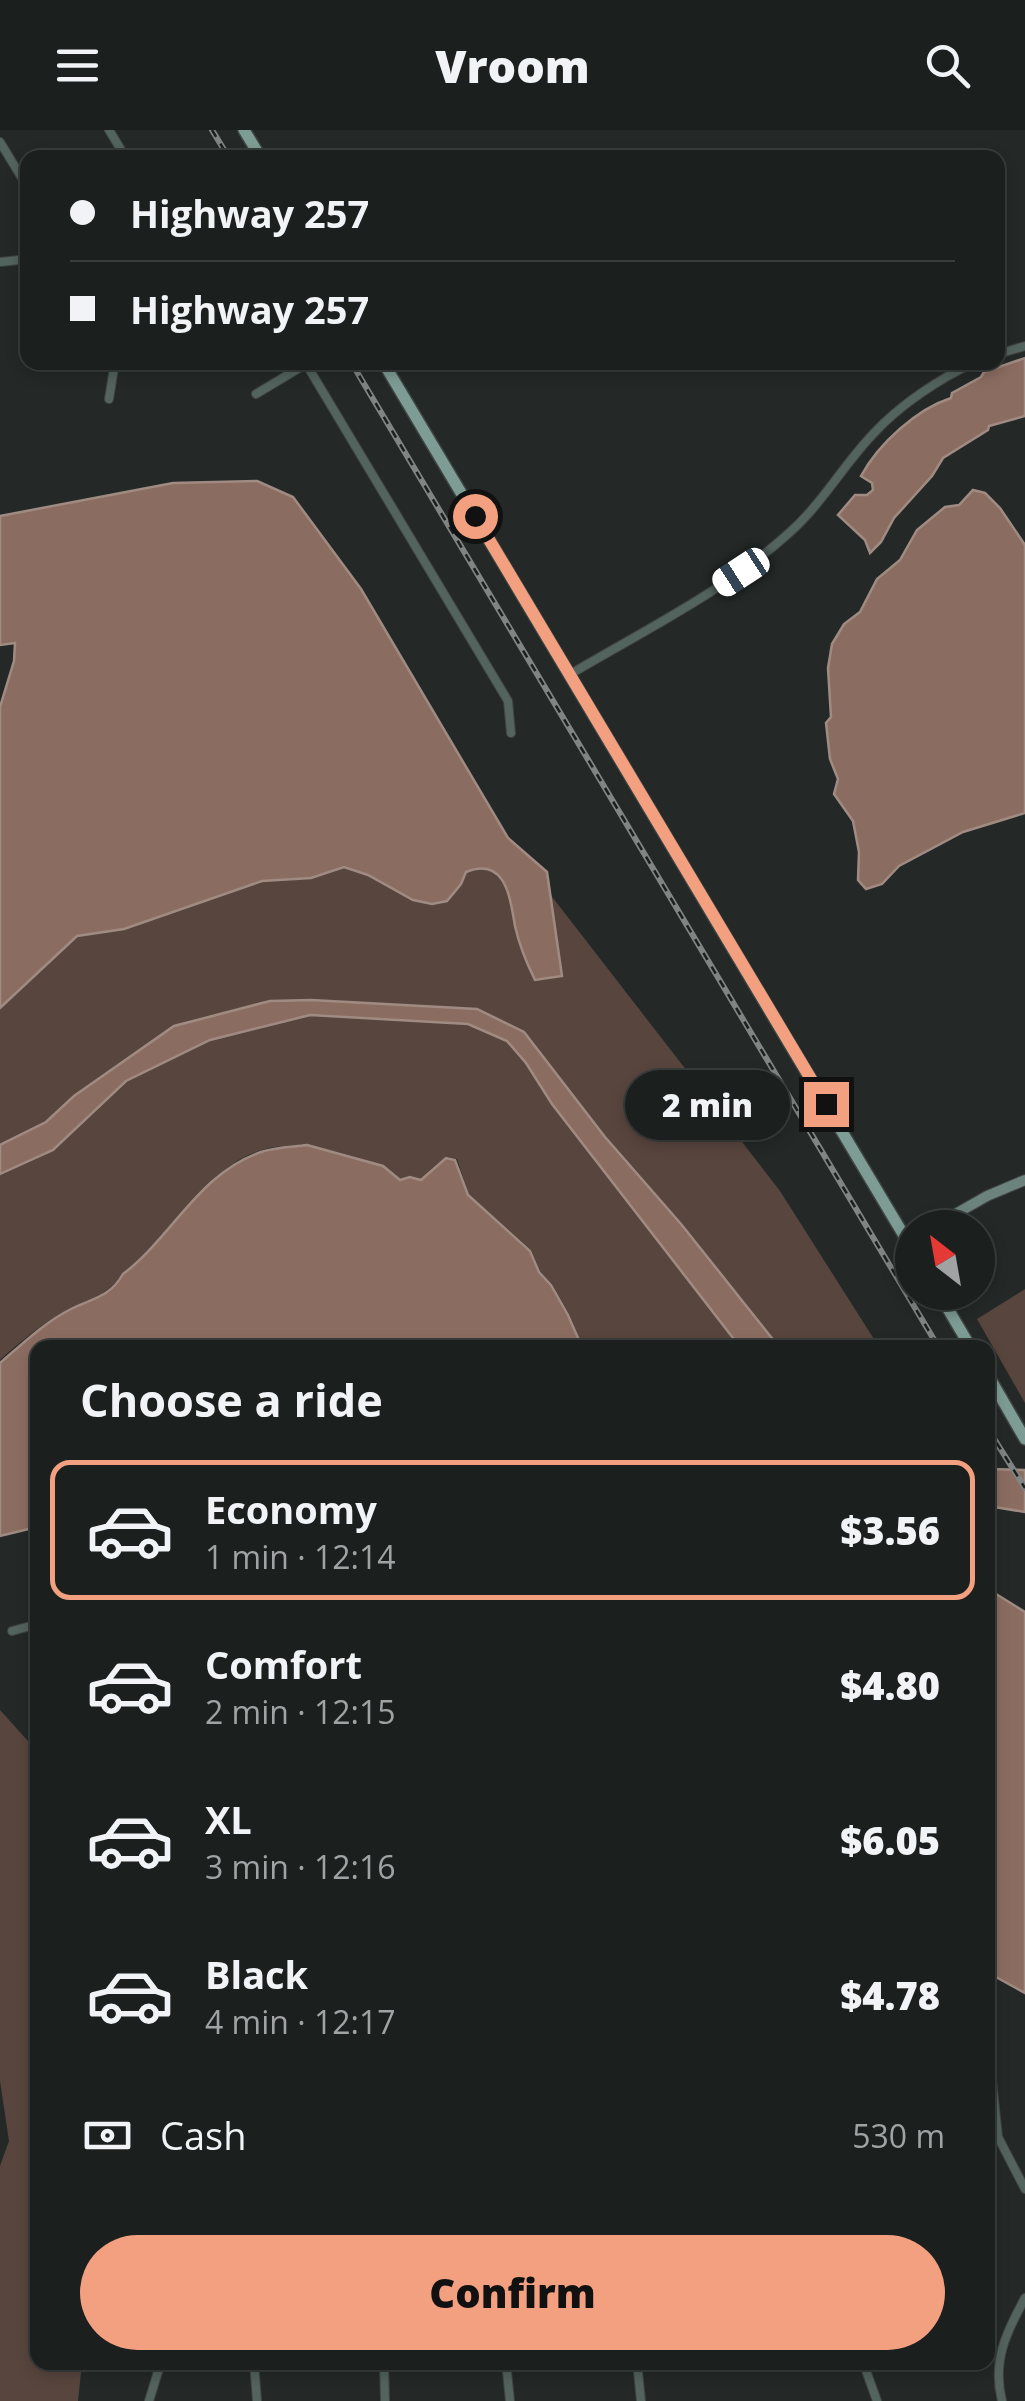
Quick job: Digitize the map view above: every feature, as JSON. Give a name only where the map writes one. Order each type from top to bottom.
[{"type":"main road","points":[[388,370],[895,1216]]},
{"type":"main road","points":[[949,1310],[966,1340]]},
{"type":"main road","points":[[995,1388],[1025,1439]]},
{"type":"street","points":[[0,142],[20,175]]},
{"type":"street","points":[[109,399],[114,370]]},
{"type":"street","points":[[256,394],[295,370]]},
{"type":"street","points":[[310,370],[508,701],[511,732]]},
{"type":"street","points":[[570,676],[741,572],[801,521],[875,431],[961,370]]},
{"type":"street","points":[[962,1210],[1025,1180]]},
{"type":"street","points":[[12,1631],[30,1626]]},
{"type":"street","points":[[995,2109],[998,2137],[1025,2189]]},
{"type":"street","points":[[1002,2401],[998,2359],[1004,2335],[1025,2298]]},
{"type":"street","points":[[149,2401],[159,2370]]},
{"type":"street","points":[[255,2370],[257,2401]]},
{"type":"street","points":[[384,2370],[385,2401]]},
{"type":"street","points":[[507,2370],[510,2401]]},
{"type":"street","points":[[637,2370],[640,2401]]},
{"type":"street","points":[[865,2370],[877,2401]]},
{"type":"shaded area","points":[[1025,358],[1025,416],[989,426],[943,458],[870,553],[865,540],[838,515],[855,495],[867,495],[873,490],[872,483],[861,476],[878,451],[912,419],[951,398],[952,393],[984,372],[1005,370],[1005,365]]},
{"type":"shaded area","points":[[257,481],[293,497],[361,589],[508,838],[547,872],[562,976],[535,980],[519,940],[504,882],[490,870],[466,872],[447,901],[432,904],[413,900],[368,875],[344,867],[311,878],[262,881],[124,929],[77,936],[0,1008],[0,707],[14,661],[15,643],[0,645],[0,516],[173,483]]},
{"type":"shaded area","points":[[973,490],[985,493],[1000,508],[1025,545],[1025,813],[963,832],[899,866],[882,884],[866,889],[858,880],[859,852],[853,821],[834,794],[838,779],[830,759],[826,723],[831,717],[828,668],[832,644],[844,624],[860,612],[877,579],[900,560],[917,530],[945,507],[959,505]]},
{"type":"shaded area","points":[[365,842],[522,858],[780,1191],[875,1340],[580,1340],[531,1250],[469,1195],[457,1159],[446,1157],[421,1179],[400,1179],[362,1159],[297,1146],[264,1150],[237,1161],[213,1180],[112,1286],[52,1319],[0,1360],[0,978],[68,922]]},
{"type":"shaded area","points":[[270,1001],[477,1009],[524,1032],[605,1137],[773,1340],[735,1340],[552,1104],[526,1063],[507,1041],[468,1024],[310,1015],[210,1040],[126,1081],[53,1150],[0,1174],[0,1145],[46,1122],[74,1096],[174,1026]]},
{"type":"shaded area","points":[[307,1145],[383,1166],[400,1180],[421,1180],[446,1158],[455,1160],[468,1195],[530,1251],[579,1340],[30,1340],[30,1529],[0,1536],[0,1363],[52,1320],[112,1288],[220,1175],[239,1162],[278,1148]]},
{"type":"shaded area","points":[[1025,1289],[1025,1403],[995,1350],[995,1340],[989,1340],[977,1319]]},
{"type":"shaded area","points":[[995,1469],[1025,1470],[1025,1512],[995,1507]]},
{"type":"shaded area","points":[[995,1593],[1025,1612],[1025,1993],[995,1977]]},
{"type":"shaded area","points":[[0,1710],[30,1743],[30,2370],[81,2370],[78,2401],[0,2401],[0,2166],[9,2141],[0,2081]]},
{"type":"railway","points":[[212,130],[224,150]]},
{"type":"railway","points":[[356,370],[934,1340]]},
{"type":"railway","points":[[995,1440],[1025,1488]]},
{"type":"route","points":[[475,516],[826,1104]]}]
